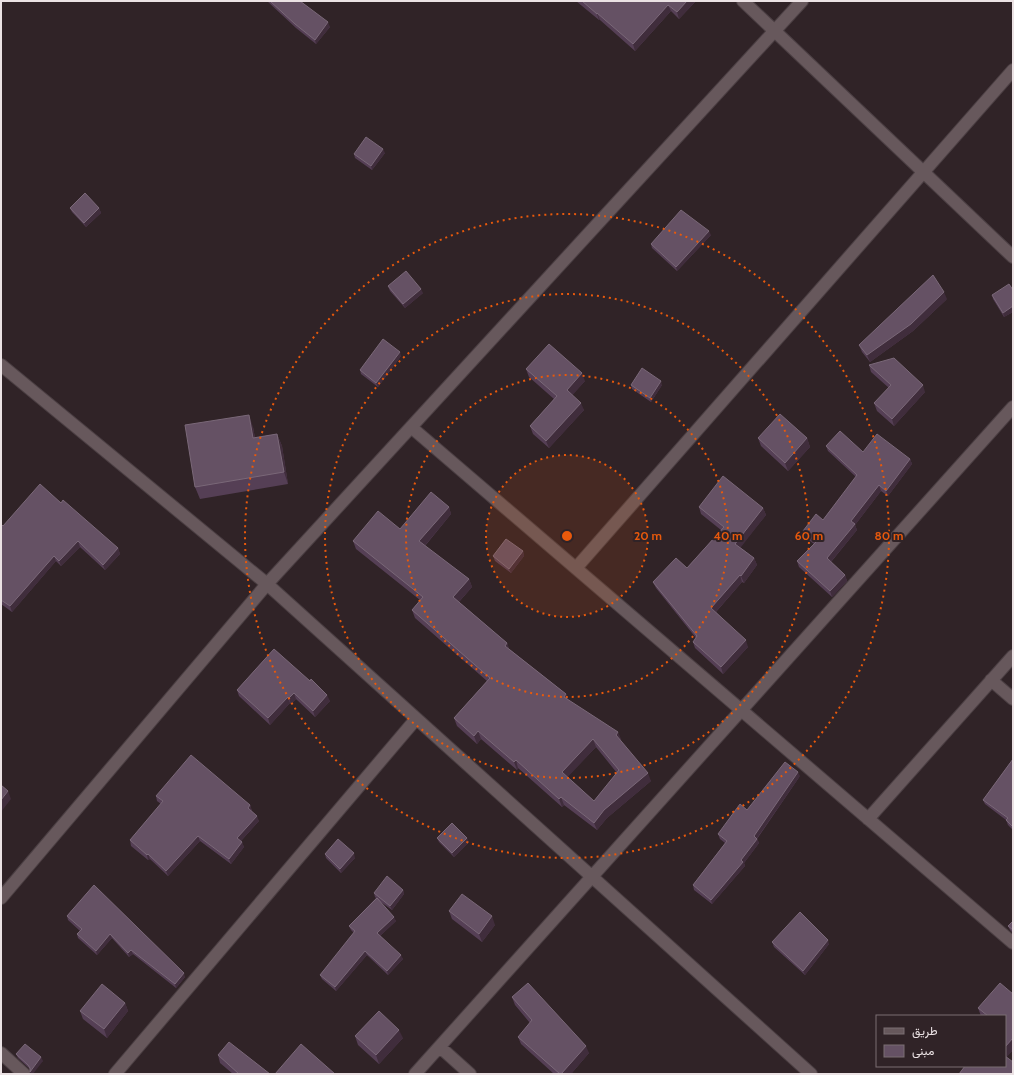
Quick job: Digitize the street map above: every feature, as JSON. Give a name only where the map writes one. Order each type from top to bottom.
[{"type":"street","points":[[743,1],[1013,257]]},
{"type":"street","points":[[1,898],[267,584],[802,1]]},
{"type":"street","points":[[576,568],[1013,70]]},
{"type":"street","points":[[1,365],[267,584],[811,1074]]},
{"type":"street","points":[[415,1074],[1011,413]]},
{"type":"street","points":[[411,427],[1013,943]]},
{"type":"street","points":[[868,819],[1013,656]]},
{"type":"street","points":[[991,680],[1013,699]]},
{"type":"street","points":[[115,1074],[416,719]]},
{"type":"street","points":[[440,1047],[470,1074]]},
{"type":"street","points":[[1,1053],[24,1074]]},
{"type":"building","points":[[270,1],[300,1],[328,22],[315,40]]},
{"type":"building","points":[[582,1],[687,1],[677,12],[668,5],[633,44]]},
{"type":"building","points":[[366,137],[383,149],[371,166],[354,154]]},
{"type":"building","points":[[85,193],[99,208],[84,223],[70,208]]},
{"type":"building","points":[[681,210],[709,231],[676,267],[651,244]]},
{"type":"building","points":[[406,271],[421,289],[403,304],[388,286]]},
{"type":"building","points":[[933,275],[944,292],[911,324],[867,355],[859,345]]},
{"type":"building","points":[[1009,284],[1013,290],[1013,306],[1003,313],[992,295]]},
{"type":"building","points":[[383,339],[400,352],[376,383],[360,370]]},
{"type":"building","points":[[549,344],[582,373],[567,390],[581,403],[546,441],[530,426],[557,396],[526,369]]},
{"type":"building","points":[[894,358],[923,385],[892,419],[874,403],[891,385],[869,365]]},
{"type":"building","points":[[642,368],[661,381],[650,398],[631,385]]},
{"type":"building","points":[[780,414],[807,438],[785,463],[758,438]]},
{"type":"building","points":[[249,415],[253,438],[277,434],[284,472],[195,487],[185,425]]},
{"type":"building","points":[[840,431],[863,452],[877,434],[910,459],[886,491],[879,485],[851,521],[855,524],[827,558],[845,575],[830,591],[797,561],[816,542],[803,531],[816,514],[823,520],[857,475],[826,446]]},
{"type":"building","points":[[723,476],[763,508],[735,544],[754,558],[741,576],[740,575],[711,608],[746,640],[721,667],[693,642],[697,636],[653,582],[676,558],[687,568],[724,527],[699,507]]},
{"type":"building","points":[[40,484],[61,503],[63,500],[118,548],[103,565],[78,541],[59,561],[54,556],[10,606],[1,600],[1,524],[3,526]]},
{"type":"building","points":[[431,492],[449,507],[419,541],[469,579],[453,597],[507,643],[505,646],[566,694],[564,697],[618,732],[616,735],[648,773],[604,810],[594,823],[561,797],[559,799],[516,760],[514,762],[478,731],[474,736],[454,718],[490,678],[412,610],[423,597],[353,541],[378,511],[400,529]],"holes":[[[593,739],[619,770],[594,801],[562,772]]]},
{"type":"building","points":[[506,539],[523,551],[509,569],[493,556]]},
{"type":"building","points":[[274,649],[310,681],[311,679],[327,695],[313,711],[294,693],[289,698],[288,697],[268,718],[237,690]]},
{"type":"building","points":[[191,755],[250,805],[248,808],[257,816],[237,838],[242,842],[229,859],[198,836],[166,871],[130,840],[163,801],[156,796]]},
{"type":"building","points":[[1013,759],[1013,827],[1006,820],[1008,818],[983,800]]},
{"type":"building","points":[[785,762],[798,772],[754,836],[757,839],[741,860],[743,862],[711,900],[693,885],[727,841],[718,834],[740,804],[747,810]]},
{"type":"building","points":[[1,785],[8,791],[1,800]]},
{"type":"building","points":[[452,823],[467,838],[452,853],[437,838]]},
{"type":"building","points":[[338,839],[354,853],[340,869],[325,854]]},
{"type":"building","points":[[387,876],[403,890],[390,906],[374,893]]},
{"type":"building","points":[[94,885],[184,973],[175,984],[131,950],[128,953],[110,934],[96,951],[77,934],[82,929],[67,916]]},
{"type":"building","points":[[462,894],[492,916],[479,934],[449,911]]},
{"type":"building","points":[[377,898],[394,917],[377,933],[401,955],[387,971],[365,951],[335,987],[320,975],[355,931],[349,926]]},
{"type":"building","points":[[800,912],[828,940],[803,971],[772,942]]},
{"type":"building","points":[[1013,921],[1013,930],[1008,926]]},
{"type":"building","points":[[528,983],[586,1046],[561,1074],[518,1037],[532,1020],[512,997]]},
{"type":"building","points":[[1000,983],[1013,994],[1013,1038],[1006,1046],[1006,1015],[987,1015],[978,1008]]},
{"type":"building","points":[[102,984],[125,1003],[104,1029],[80,1011]]},
{"type":"building","points":[[379,1011],[399,1030],[376,1055],[355,1036]]},
{"type":"building","points":[[229,1042],[270,1074],[239,1074],[218,1055]]},
{"type":"building","points":[[25,1044],[41,1057],[30,1072],[28,1065],[16,1054]]},
{"type":"building","points":[[301,1044],[335,1074],[275,1074]]},
{"type":"building","points":[[1006,1057],[1013,1062],[1013,1074],[959,1074],[964,1067],[1006,1067]]}]
